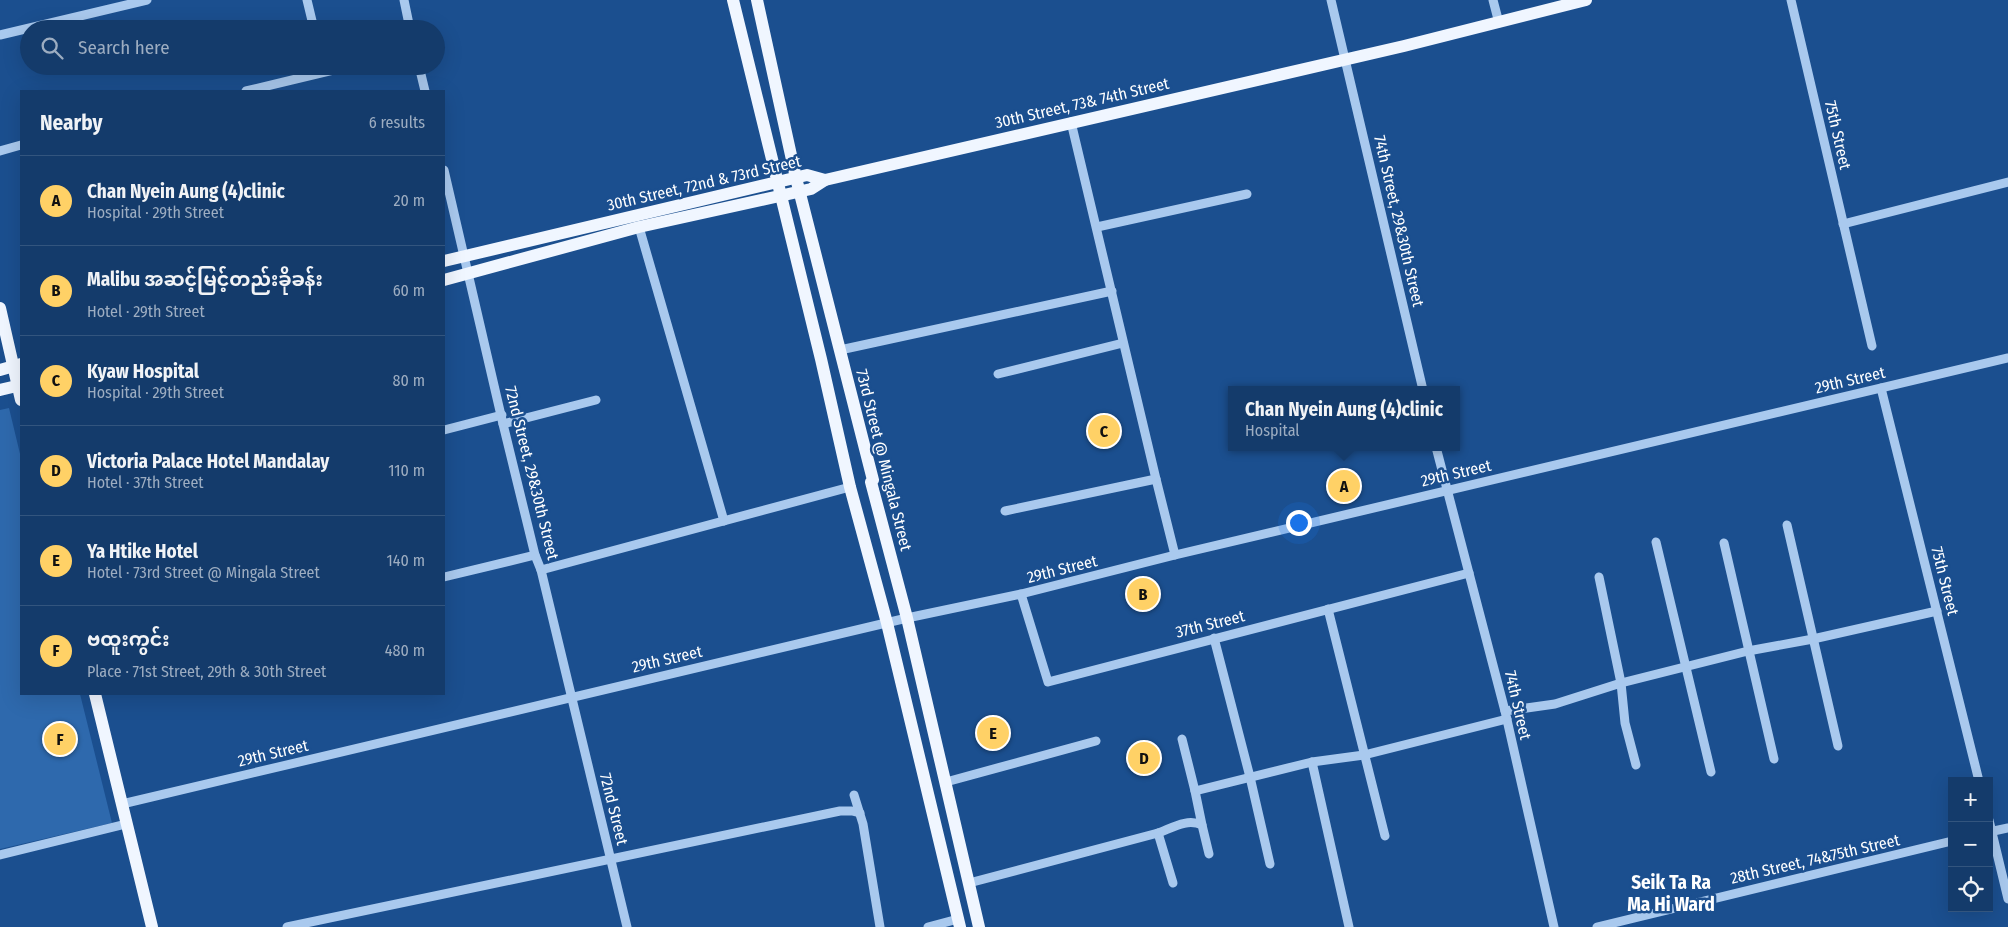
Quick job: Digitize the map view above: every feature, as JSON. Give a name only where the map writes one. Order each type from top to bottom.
[{"type":"main road","points":[[734,0],[850,487],[887,623],[959,923]]},
{"type":"main road","name":"73rd Street @ Mingala Street","points":[[756,0],[799,192],[874,480],[871,482],[946,782],[979,927]]},
{"type":"main road","name":"30th Street, 73& 74th Street","points":[[825,180],[1346,59],[1586,0]]},
{"type":"main road","name":"30th Street, 72nd & 73rd Street","points":[[445,261],[796,178],[807,176],[825,180]]},
{"type":"main road","name":"30th Street, 72nd & 73rd Street","points":[[445,280],[639,227],[811,189],[825,180]]},
{"type":"main road","points":[[0,308],[17,365],[19,386],[0,390]]},
{"type":"main road","points":[[0,370],[17,365]]},
{"type":"main road","points":[[95,695],[152,927]]},
{"type":"street","points":[[63,20],[147,0]]},
{"type":"street","points":[[307,0],[312,20]]},
{"type":"street","points":[[404,0],[408,20]]},
{"type":"street","name":"74th Street, 29&30th Street","points":[[1332,0],[1422,386]]},
{"type":"street","points":[[1493,0],[1499,22]]},
{"type":"street","name":"75th Street","points":[[1792,0],[1872,346]]},
{"type":"street","points":[[0,35],[20,30]]},
{"type":"street","points":[[250,90],[303,75]]},
{"type":"street","points":[[421,75],[425,90]]},
{"type":"street","points":[[1071,122],[1175,555]]},
{"type":"street","points":[[0,150],[20,145]]},
{"type":"street","points":[[445,174],[464,256]]},
{"type":"street","points":[[1843,224],[2008,182]]},
{"type":"street","points":[[1097,227],[1247,194]]},
{"type":"street","points":[[639,227],[724,521]]},
{"type":"street","name":"72nd Street, 29&30th Street","points":[[464,256],[502,420],[535,555],[541,570],[571,698]]},
{"type":"street","points":[[840,350],[1112,291]]},
{"type":"street","points":[[998,374],[1123,343]]},
{"type":"street","name":"29th Street","points":[[122,804],[906,618],[1021,594],[1175,555],[2008,358]]},
{"type":"street","name":"75th Street","points":[[1881,388],[1979,777]]},
{"type":"street","points":[[445,430],[596,400]]},
{"type":"street","points":[[1437,451],[1447,491]]},
{"type":"street","points":[[1005,511],[1156,480]]},
{"type":"street","points":[[541,570],[850,487]]},
{"type":"street","name":"74th Street","points":[[1447,491],[1506,715],[1554,927]]},
{"type":"street","points":[[1787,525],[1838,746]]},
{"type":"street","points":[[1656,542],[1712,772]]},
{"type":"street","points":[[1724,544],[1774,759]]},
{"type":"street","points":[[445,577],[535,555]]},
{"type":"street","name":"37th Street","points":[[1021,594],[1048,682],[1469,573]]},
{"type":"street","points":[[1598,577],[1621,683],[1625,723],[1636,765]]},
{"type":"street","points":[[1328,609],[1385,836]]},
{"type":"street","points":[[1195,791],[1312,762],[1364,755],[1506,715],[1555,704],[1621,683],[1748,651],[1813,639],[1937,611]]},
{"type":"street","points":[[1214,638],[1250,777],[1270,864]]},
{"type":"street","name":"72nd Street","points":[[571,698],[627,927]]},
{"type":"street","points":[[1182,739],[1209,854]]},
{"type":"street","points":[[946,782],[1096,741]]},
{"type":"street","points":[[1312,762],[1349,927]]},
{"type":"street","points":[[854,795],[860,813],[880,927]]},
{"type":"street","points":[[287,927],[840,811],[860,813]]},
{"type":"street","points":[[969,883],[1158,833],[1194,821],[1202,825]]},
{"type":"street","points":[[0,855],[126,824]]},
{"type":"street","points":[[1993,832],[2008,828]]},
{"type":"street","points":[[1158,833],[1173,883]]},
{"type":"street","points":[[1993,840],[2008,900]]},
{"type":"street","name":"28th Street, 74&75th Street","points":[[1597,927],[1948,842]]},
{"type":"street","points":[[928,927],[959,923]]},
{"type":"shaded area","points":[[9,408],[20,454],[20,695],[80,695],[112,823],[0,849],[0,410]]},
{"type":"place","name":"Kyaw Hospital","points":[[1104,431]]},
{"type":"place","name":"Chan Nyein Aung (4)clinic","points":[[1344,486]]},
{"type":"place","name":"Malibu အဆင့်မြင့်တည်းခိုခန်း","points":[[1143,594]]},
{"type":"place","name":"Ya Htike Hotel","points":[[993,733]]},
{"type":"place","name":"ဗထူးကွင်း","points":[[60,739]]},
{"type":"place","name":"Victoria Palace Hotel Mandalay","points":[[1144,758]]},
{"type":"district","name":"Seik Ta Ra Ma Hi Ward","points":[[1671,893]]}]
